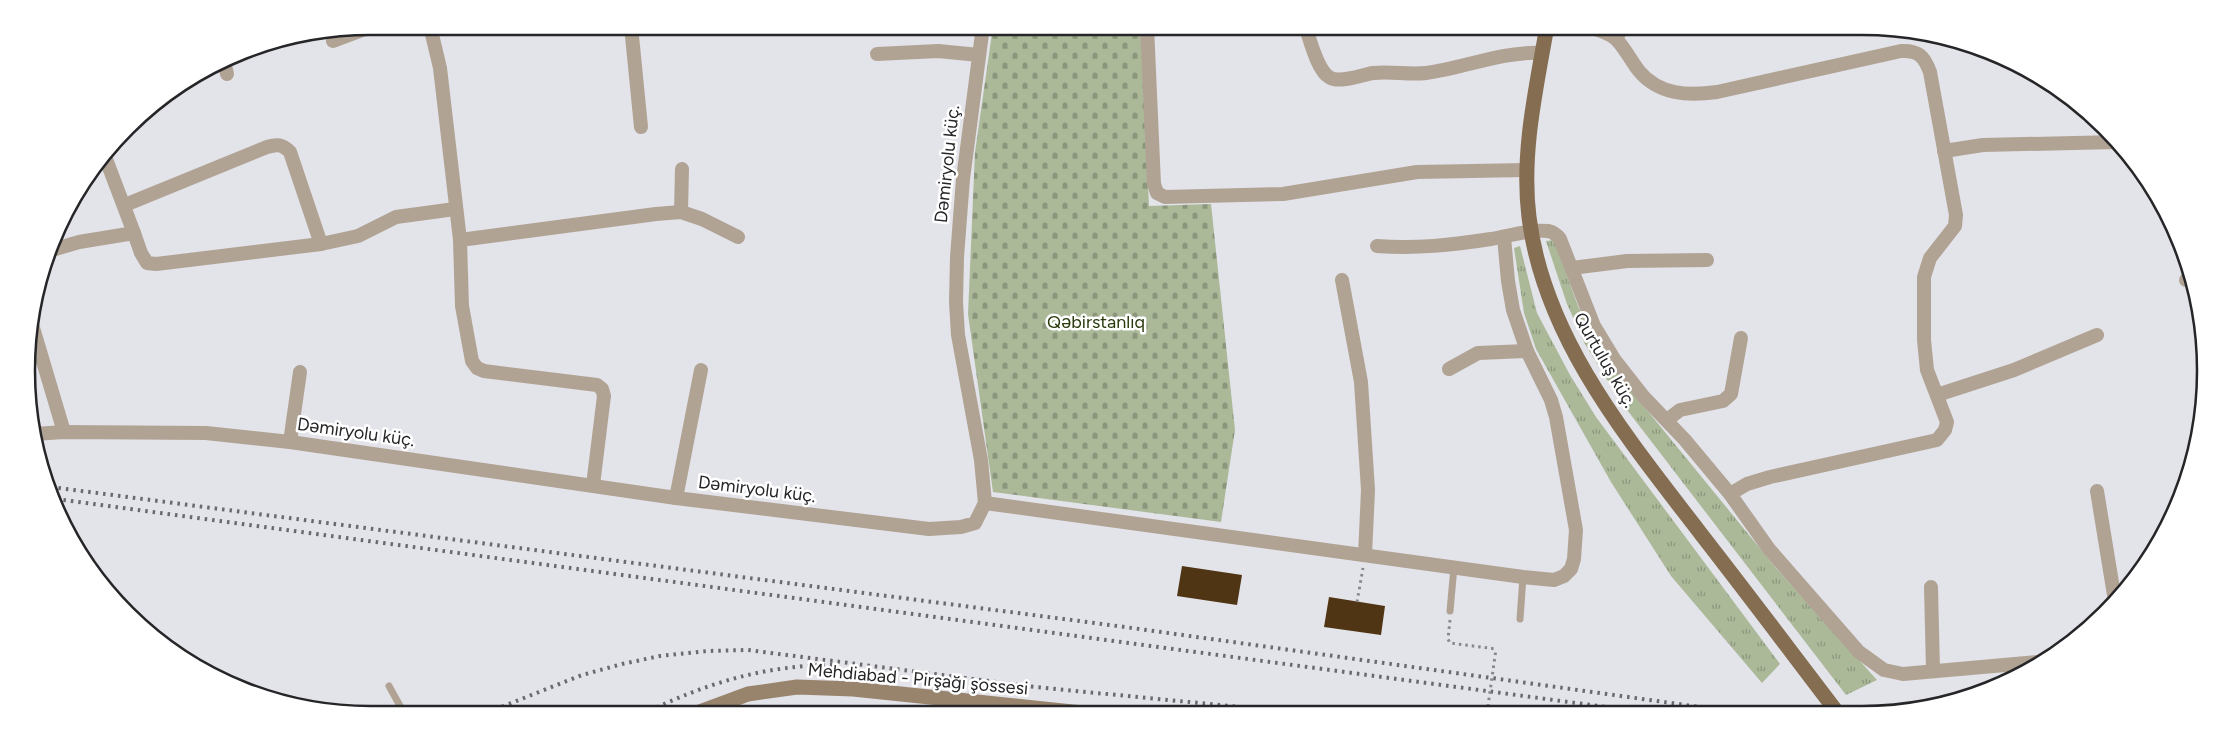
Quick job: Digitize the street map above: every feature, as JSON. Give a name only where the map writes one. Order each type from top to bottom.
[{"type":"main road","name":"Qurtuluş küç.","points":[[1545,35],[1531,122],[1527,170],[1531,232],[1550,299],[1571,345],[1594,385],[1656,474],[1833,706]]},
{"type":"main road","name":"Mehdiabad - Pirşağı şossesi","points":[[716,706],[748,694],[797,687],[852,690],[1012,706]]},
{"type":"street","points":[[432,35],[440,68],[460,240],[462,306],[472,361],[477,368],[484,371],[597,385],[602,389],[604,396],[593,485]]},
{"type":"street","points":[[632,35],[641,128]]},
{"type":"street","name":"Dəmiryolu küç.","points":[[41,434],[206,433],[290,442],[676,498],[928,529],[961,528],[975,523],[985,503],[980,460],[958,335],[956,302],[957,257],[963,179],[982,35]]},
{"type":"street","points":[[1147,35],[1154,184],[1157,193],[1165,197],[1283,194],[1417,172],[1527,170]]},
{"type":"street","points":[[1308,35],[1323,73],[1331,79],[1339,80],[1381,73],[1427,73],[1510,55],[1542,53]]},
{"type":"street","points":[[1610,35],[1616,39],[1639,71],[1650,82],[1679,94],[1697,95],[1717,92],[1900,51],[1912,50],[1921,54],[1926,60],[1930,72],[1956,215],[1955,226],[1930,258],[1924,277],[1925,356],[1927,370],[1947,422],[1945,430],[1937,440],[1770,476],[1747,484],[1730,494]]},
{"type":"street","points":[[1616,39],[1618,35]]},
{"type":"street","points":[[333,41],[345,36]]},
{"type":"street","points":[[877,54],[938,51],[979,55]]},
{"type":"street","points":[[1944,151],[1983,145],[2108,142]]},
{"type":"street","points":[[125,205],[276,144],[283,146],[290,152],[321,244]]},
{"type":"street","points":[[107,162],[147,263],[156,264],[321,244],[358,236],[396,217],[455,209]]},
{"type":"street","points":[[681,212],[682,169]]},
{"type":"street","points":[[460,240],[681,212],[702,219],[738,237]]},
{"type":"street","points":[[1377,246],[1409,249],[1438,247],[1531,232],[1549,231],[1556,234],[1572,268],[1594,326],[1614,359],[1643,396],[1730,494],[1769,549],[1860,652],[1884,670],[1903,674],[2025,663]]},
{"type":"street","points":[[59,248],[79,242],[134,233]]},
{"type":"street","points":[[985,503],[1523,577],[1554,580],[1564,576],[1571,569],[1574,559],[1576,530],[1556,417],[1551,400],[1527,351],[1513,310],[1504,237]]},
{"type":"street","points":[[1572,268],[1637,260],[1707,260]]},
{"type":"street","points":[[1342,280],[1362,382],[1368,490],[1365,555]]},
{"type":"street","points":[[1937,395],[2014,370],[2097,335]]},
{"type":"street","points":[[1666,420],[1680,410],[1723,401],[1731,394],[1741,338]]},
{"type":"street","points":[[37,343],[64,432]]},
{"type":"street","points":[[1449,369],[1478,353],[1527,351]]},
{"type":"street","points":[[676,498],[701,370]]},
{"type":"street","points":[[290,442],[300,372]]},
{"type":"street","points":[[2097,491],[2114,592]]},
{"type":"street","points":[[1931,587],[1933,670]]},
{"type":"lane","points":[[1450,611],[1454,567]]},
{"type":"lane","points":[[1520,619],[1523,577]]},
{"type":"lane","points":[[389,686],[400,706]]},
{"type":"path","points":[[1357,602],[1365,555]]},
{"type":"path","points":[[1450,611],[1448,639],[1450,643],[1496,649],[1488,706]]},
{"type":"green space","name":"Qəbirstanlıq","points":[[992,35],[1141,35],[1149,206],[1211,204],[1235,430],[1221,522],[993,492],[968,314],[975,152]]},
{"type":"green space","points":[[1554,240],[1578,306],[1596,343],[1629,388],[1776,568],[1877,680],[1846,695],[1621,402],[1585,344],[1567,304],[1546,241]]},
{"type":"green space","points":[[1520,246],[1537,313],[1570,375],[1596,417],[1780,664],[1762,683],[1671,576],[1611,482],[1536,349],[1524,313],[1514,248]]},
{"type":"building","points":[[1182,566],[1242,575],[1237,605],[1177,596]]},
{"type":"building","points":[[1329,597],[1385,606],[1381,635],[1324,627]]},
{"type":"railway","points":[[57,488],[1125,627],[1693,706]]},
{"type":"railway","points":[[61,500],[1598,706]]},
{"type":"railway","points":[[504,706],[582,675],[622,664],[660,656],[707,651],[748,650],[1035,687],[1230,706]]},
{"type":"railway","points":[[660,706],[713,685],[760,672],[784,668],[835,665]]}]
